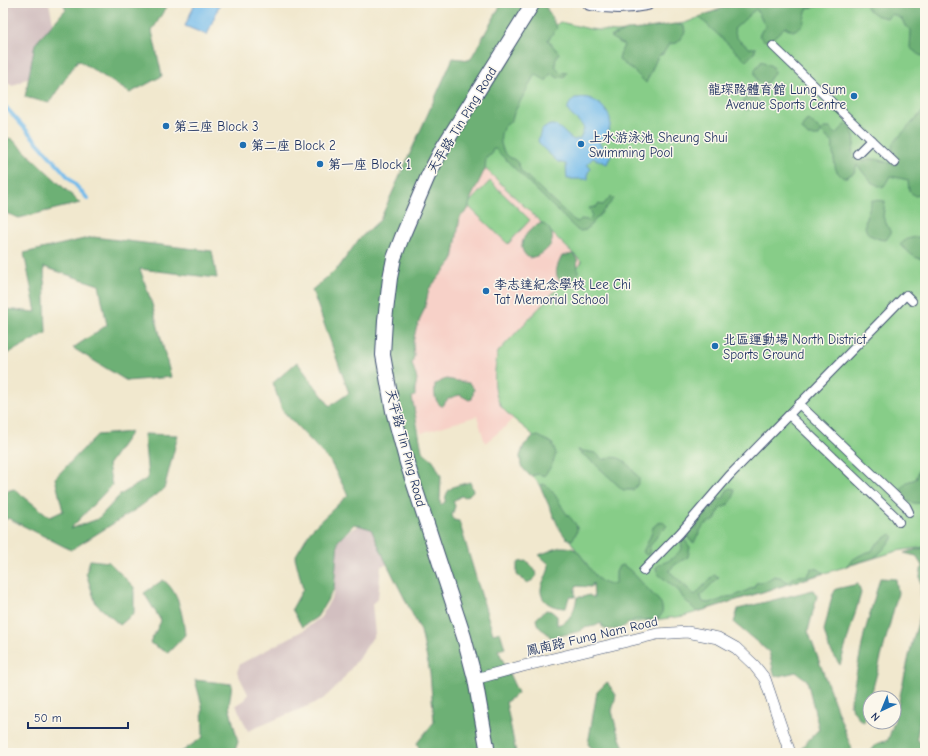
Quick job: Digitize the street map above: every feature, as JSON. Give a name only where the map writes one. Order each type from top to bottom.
[{"type":"street","name":"天平路 Tin Ping Road","points":[[488,753],[475,679],[464,637],[409,470],[393,411],[383,355],[385,320],[394,258],[428,176],[443,147],[533,3]]},
{"type":"street","points":[[590,3],[607,7],[647,3]]},
{"type":"street","points":[[774,46],[895,163]]},
{"type":"street","points":[[857,154],[871,140]]},
{"type":"street","points":[[642,571],[680,533],[730,474],[906,295],[912,301]]},
{"type":"street","points":[[799,404],[902,502],[909,512]]},
{"type":"street","points":[[789,415],[900,522]]},
{"type":"street","name":"鳳南路 Fung Nam Road","points":[[475,679],[657,634],[687,632],[718,638],[736,648],[754,665],[765,680],[790,753]]},
{"type":"shaded area","points":[[3,3],[49,3],[61,58],[13,86],[3,81]]},
{"type":"shaded area","name":"李志達紀念學校 Lee Chi Tat Memorial School","points":[[467,151],[582,262],[498,352],[495,366],[497,395],[503,409],[513,418],[505,427],[485,443],[477,416],[421,433],[413,405],[408,375],[408,347]]},
{"type":"shaded area","points":[[368,520],[392,563],[381,566],[378,598],[372,604],[375,634],[340,683],[322,700],[248,731],[236,705],[245,700],[248,694],[237,672],[240,664],[304,630],[321,617],[334,593],[339,540]]},
{"type":"green space","points":[[63,3],[164,3],[166,7],[152,31],[162,76],[130,93],[78,60],[49,103],[25,97],[35,44],[66,9]]},
{"type":"green space","points":[[502,3],[544,3],[557,28],[548,40],[559,53],[556,58],[555,66],[562,73],[567,72],[565,76],[558,78],[551,73],[546,81],[535,74],[514,113],[512,120],[503,128],[501,140],[503,150],[509,157],[517,162],[521,171],[578,222],[581,219],[589,220],[592,214],[589,208],[596,207],[598,204],[603,205],[611,196],[614,199],[586,230],[577,230],[495,149],[492,150],[492,154],[486,158],[485,169],[471,198],[468,210],[460,217],[453,260],[429,289],[425,307],[416,329],[413,343],[414,356],[412,363],[417,379],[415,396],[412,397],[422,451],[433,460],[441,476],[441,505],[445,502],[446,496],[450,489],[470,482],[473,491],[467,497],[461,496],[453,501],[455,506],[452,516],[454,520],[459,521],[493,634],[500,632],[505,648],[498,650],[518,693],[506,702],[516,753],[421,753],[417,743],[434,722],[430,673],[421,631],[371,529],[354,524],[338,541],[334,589],[317,617],[302,627],[292,609],[303,589],[295,557],[311,530],[348,495],[330,461],[282,410],[273,383],[297,362],[330,406],[349,393],[312,290],[339,267],[359,239],[380,220],[453,58],[470,60]]},
{"type":"green space","name":"北區運動場 North District Sports Ground","points":[[736,3],[925,3],[925,547],[897,551],[684,616],[602,627],[595,602],[593,582],[588,568],[558,522],[545,491],[529,472],[528,452],[533,435],[504,410],[495,390],[495,367],[498,352],[582,262],[467,151],[553,27],[560,22],[590,29],[616,32],[645,29],[685,23]]},
{"type":"green space","points":[[736,3],[822,3],[818,6],[808,8],[803,24],[798,28],[793,31],[785,27],[772,39],[765,41],[759,36],[762,30],[766,27],[756,9],[734,29],[736,36],[740,41],[749,48],[756,48],[754,53],[746,61],[699,17]]},
{"type":"green space","points":[[866,3],[925,3],[925,55],[921,56],[910,48],[911,30],[905,26],[902,19],[892,14],[887,18],[878,16],[866,8]]},
{"type":"green space","points":[[675,24],[684,26],[685,32],[677,43],[669,44],[663,54],[658,56],[646,83],[634,71],[619,60],[624,45],[610,37],[627,30]]},
{"type":"green space","points":[[762,61],[773,67],[774,73],[767,83],[758,82],[755,75],[755,69]]},
{"type":"green space","points":[[747,96],[755,97],[760,103],[754,108],[746,110],[743,101]]},
{"type":"green space","points":[[925,109],[925,148],[922,153],[923,160],[925,160],[925,194],[915,196],[909,191],[908,180],[890,176],[883,188],[871,182],[857,165],[854,173],[844,178],[835,168],[833,143],[821,132],[819,136],[808,136],[802,129],[806,121],[809,120],[821,131],[824,128],[830,128],[836,134],[846,124],[851,130],[855,140],[852,152],[862,161],[874,159],[895,165],[899,159],[892,149],[892,144]]},
{"type":"green space","points":[[3,137],[12,139],[80,203],[19,218],[3,212]]},
{"type":"green space","points":[[490,181],[530,220],[508,244],[467,205]]},
{"type":"green space","points":[[872,200],[885,201],[883,217],[891,233],[886,240],[874,237],[866,230],[865,226],[867,215]]},
{"type":"green space","points":[[542,223],[550,230],[552,234],[551,243],[549,247],[541,254],[529,258],[524,254],[522,243],[527,233],[531,229]]},
{"type":"green space","points":[[93,237],[212,251],[217,278],[140,269],[152,304],[171,377],[127,381],[73,348],[107,325],[99,285],[44,267],[46,333],[3,356],[3,309],[36,312],[24,253]]},
{"type":"green space","points":[[917,237],[925,238],[925,255],[921,259],[912,255],[900,245],[908,239]]},
{"type":"green space","points":[[573,254],[577,259],[578,273],[571,281],[563,283],[558,277],[556,271],[557,267],[562,256]]},
{"type":"green space","points":[[446,379],[469,383],[474,389],[472,399],[469,400],[460,395],[447,400],[442,407],[437,402],[435,397],[435,384]]},
{"type":"green space","points":[[131,432],[108,465],[112,485],[70,529],[98,519],[120,495],[148,478],[144,434],[178,435],[164,489],[138,508],[71,550],[8,518],[3,523],[3,492],[14,489],[50,517],[63,511],[55,478],[97,435]]},
{"type":"green space","points":[[538,436],[552,443],[556,454],[552,465],[544,476],[539,474],[530,476],[521,466],[520,456],[524,445],[531,438]]},
{"type":"green space","points":[[577,450],[596,453],[603,460],[613,457],[622,459],[637,476],[639,482],[633,490],[623,490],[594,463]]},
{"type":"green space","points":[[925,463],[925,504],[912,503],[906,499],[901,489],[907,482],[916,479],[920,468]]},
{"type":"green space","points":[[542,484],[549,488],[576,525],[577,531],[572,540],[566,538],[559,528],[541,488]]},
{"type":"green space","points":[[731,488],[734,489],[734,496],[731,502],[720,508],[715,520],[703,526],[694,543],[690,540],[688,533],[691,528],[696,528],[700,520],[705,516],[709,509],[714,507],[718,500],[723,499],[727,490]]},
{"type":"green space","points":[[663,522],[667,526],[650,546],[649,554],[646,555],[643,552],[653,527],[658,523]]},
{"type":"green space","points":[[891,534],[894,537],[874,558],[846,566],[851,561],[865,553],[872,551],[875,545]]},
{"type":"green space","points":[[684,539],[690,547],[688,557],[676,564],[669,571],[695,595],[714,575],[719,577],[700,596],[703,602],[708,603],[735,596],[754,587],[756,583],[768,580],[774,576],[780,577],[788,582],[795,576],[808,575],[812,568],[818,569],[824,573],[697,612],[683,598],[679,591],[658,574],[656,568],[659,564],[666,562],[682,549],[681,540]]},
{"type":"green space","points":[[560,547],[576,550],[599,580],[605,583],[610,584],[616,582],[616,572],[619,566],[623,565],[631,571],[661,603],[662,615],[659,618],[650,620],[634,620],[624,627],[611,630],[605,629],[601,623],[595,626],[583,628],[581,631],[550,637],[538,626],[536,619],[546,610],[551,611],[557,616],[557,625],[566,621],[572,614],[577,597],[589,595],[594,598],[593,583],[591,587],[577,586],[575,588],[575,597],[569,597],[566,608],[553,606],[543,598],[541,589],[549,564],[539,555]]},
{"type":"green space","points":[[925,547],[925,656],[922,666],[920,717],[917,738],[922,746],[923,753],[869,753],[877,744],[888,740],[891,730],[902,730],[901,690],[912,643],[922,609],[920,576],[922,566],[916,556],[904,553]]},
{"type":"green space","points":[[90,560],[109,562],[134,587],[134,613],[120,625],[96,604],[86,573]]},
{"type":"green space","points":[[527,561],[533,567],[537,575],[533,580],[527,583],[517,575],[517,565],[519,562]]},
{"type":"green space","points":[[880,578],[896,579],[898,593],[872,690],[862,690],[862,721],[859,719],[850,705],[864,635]]},
{"type":"green space","points":[[163,580],[173,591],[176,597],[183,620],[185,635],[168,653],[150,643],[161,621],[144,593]]},
{"type":"green space","points":[[858,584],[861,593],[840,665],[829,648],[824,631],[832,596],[836,589]]},
{"type":"green space","points":[[813,590],[817,596],[808,631],[853,753],[803,753],[802,747],[819,729],[807,680],[796,672],[775,677],[769,652],[734,623],[738,609]]},
{"type":"green space","points":[[195,680],[232,684],[229,706],[238,742],[234,753],[180,753],[203,737],[202,705]]},
{"type":"green space","points":[[607,682],[616,695],[612,711],[617,731],[626,753],[594,751],[588,744],[597,692]]},
{"type":"water","points":[[195,3],[220,3],[207,35],[185,26]]},
{"type":"water","points":[[575,98],[586,98],[601,105],[607,113],[610,121],[609,129],[599,144],[612,152],[607,164],[593,158],[587,164],[591,169],[588,172],[588,179],[567,179],[566,164],[558,162],[542,147],[538,141],[541,131],[551,125],[559,127],[574,140],[580,138],[584,129],[568,111],[570,103]]},
{"type":"waterway","points":[[3,104],[88,199]]},
{"type":"place","name":"龍琛路體育館 Lung Sum Avenue Sports Centre","points":[[854,96]]},
{"type":"place","name":"第三座 Block 3","points":[[166,126]]},
{"type":"place","name":"上水游泳池 Sheung Shui Swimming Pool","points":[[581,144]]},
{"type":"place","name":"第二座 Block 2","points":[[243,145]]},
{"type":"place","name":"第一座 Block 1","points":[[320,164]]},
{"type":"place","name":"李志達紀念學校 Lee Chi Tat Memorial School","points":[[486,291]]},
{"type":"place","name":"北區運動場 North District Sports Ground","points":[[715,346]]}]
